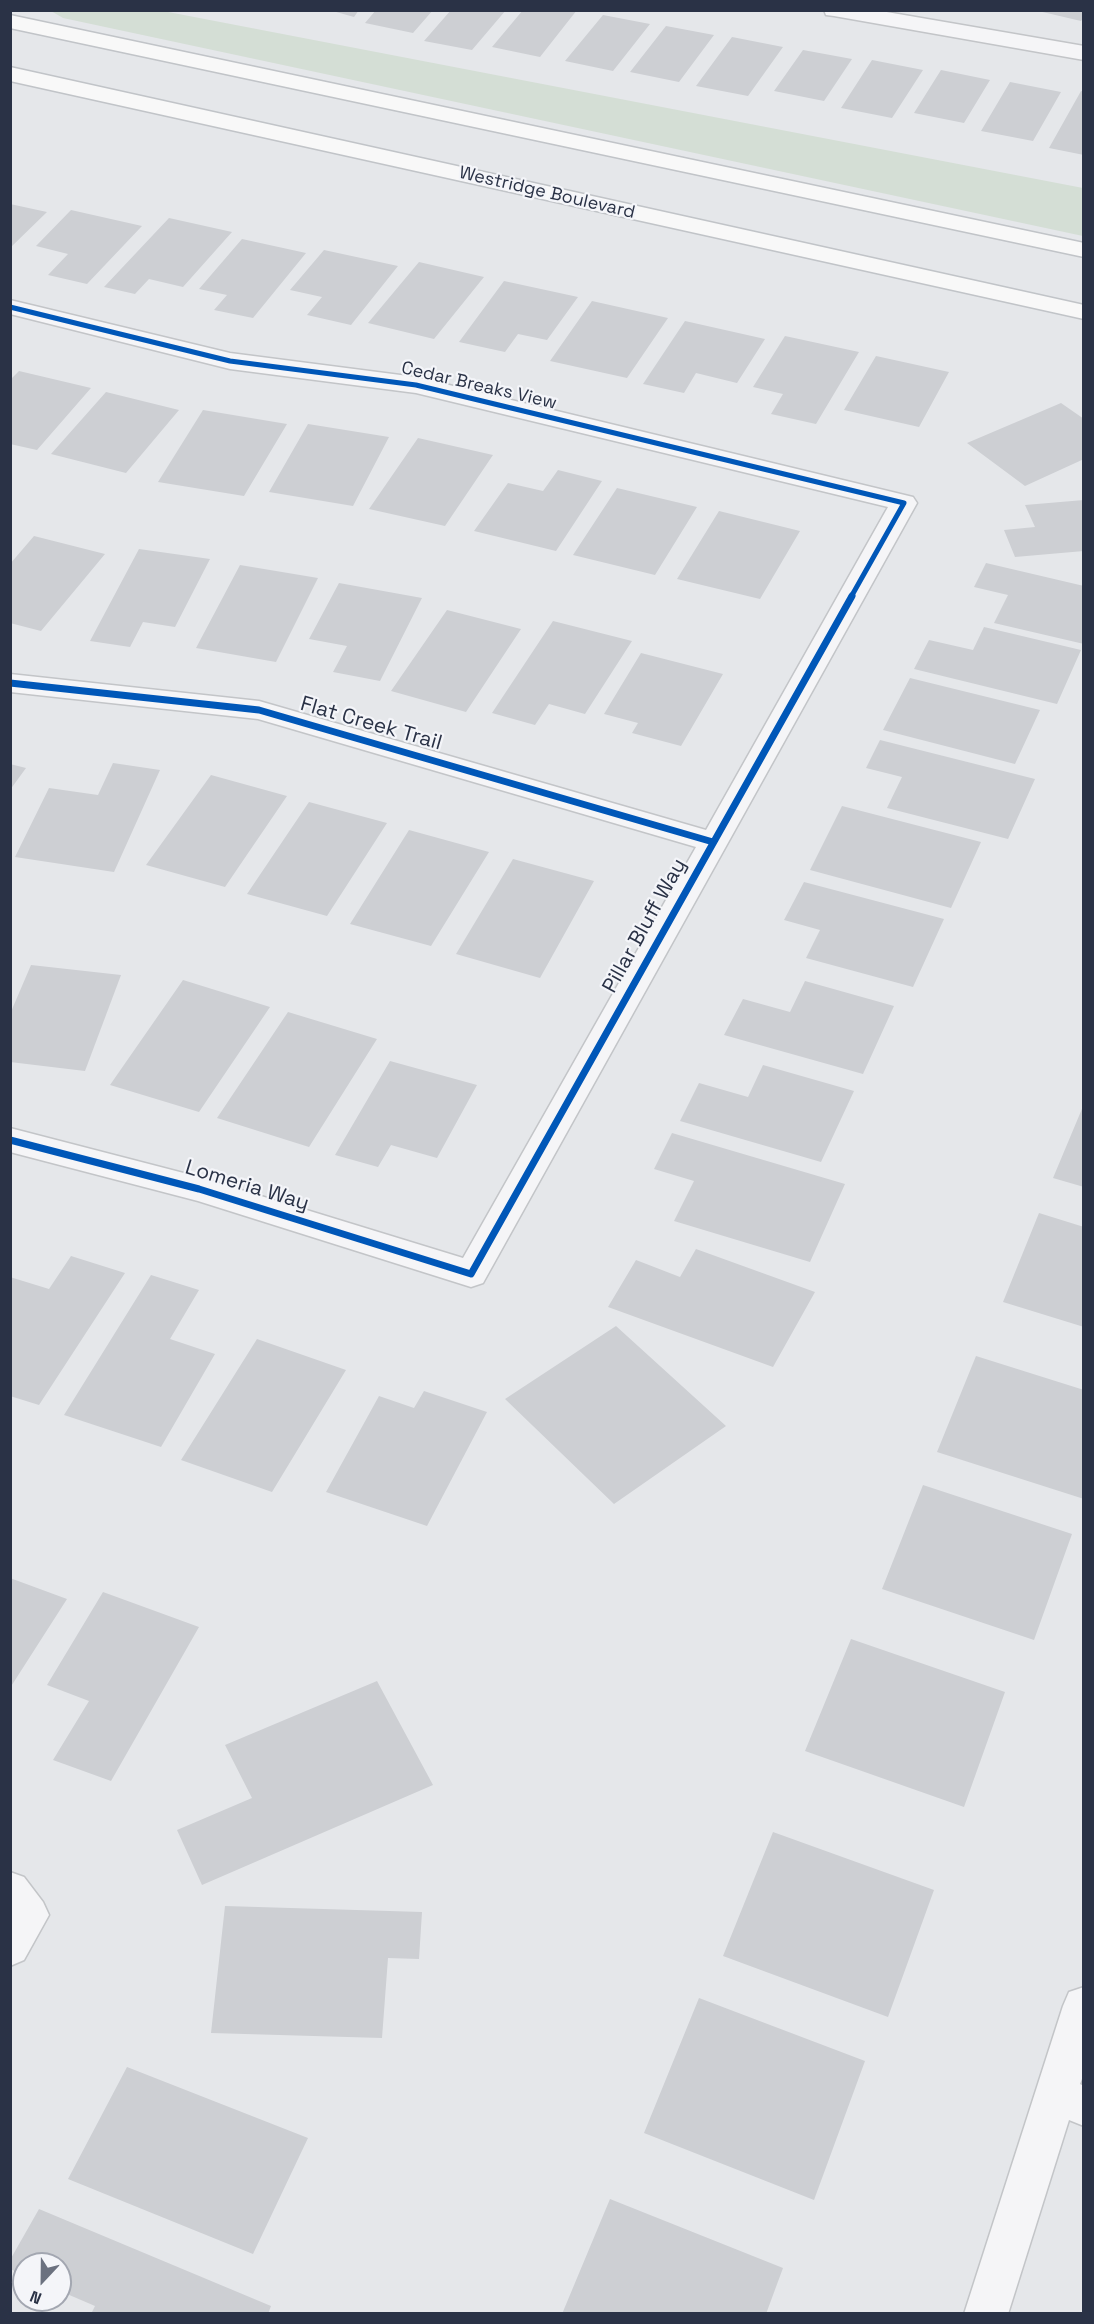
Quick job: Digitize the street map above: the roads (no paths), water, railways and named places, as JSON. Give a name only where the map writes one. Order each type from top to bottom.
[{"type":"main road","points":[[10,21],[1083,250]]},
{"type":"main road","name":"Westridge Boulevard","points":[[10,74],[1083,312]]},
{"type":"street","points":[[834,10],[1083,52]]},
{"type":"street","name":"Cedar Breaks View","points":[[10,307],[230,361],[416,385],[904,502]]},
{"type":"street","name":"Pillar Bluff Way","points":[[471,1274],[904,502]]},
{"type":"street","name":"Flat Creek Trail","points":[[10,683],[259,710],[713,842]]},
{"type":"street","name":"Lomeria Way","points":[[10,1140],[199,1189],[471,1274]]},
{"type":"street","points":[[986,2313],[1069,2100],[1083,2006]]}]
